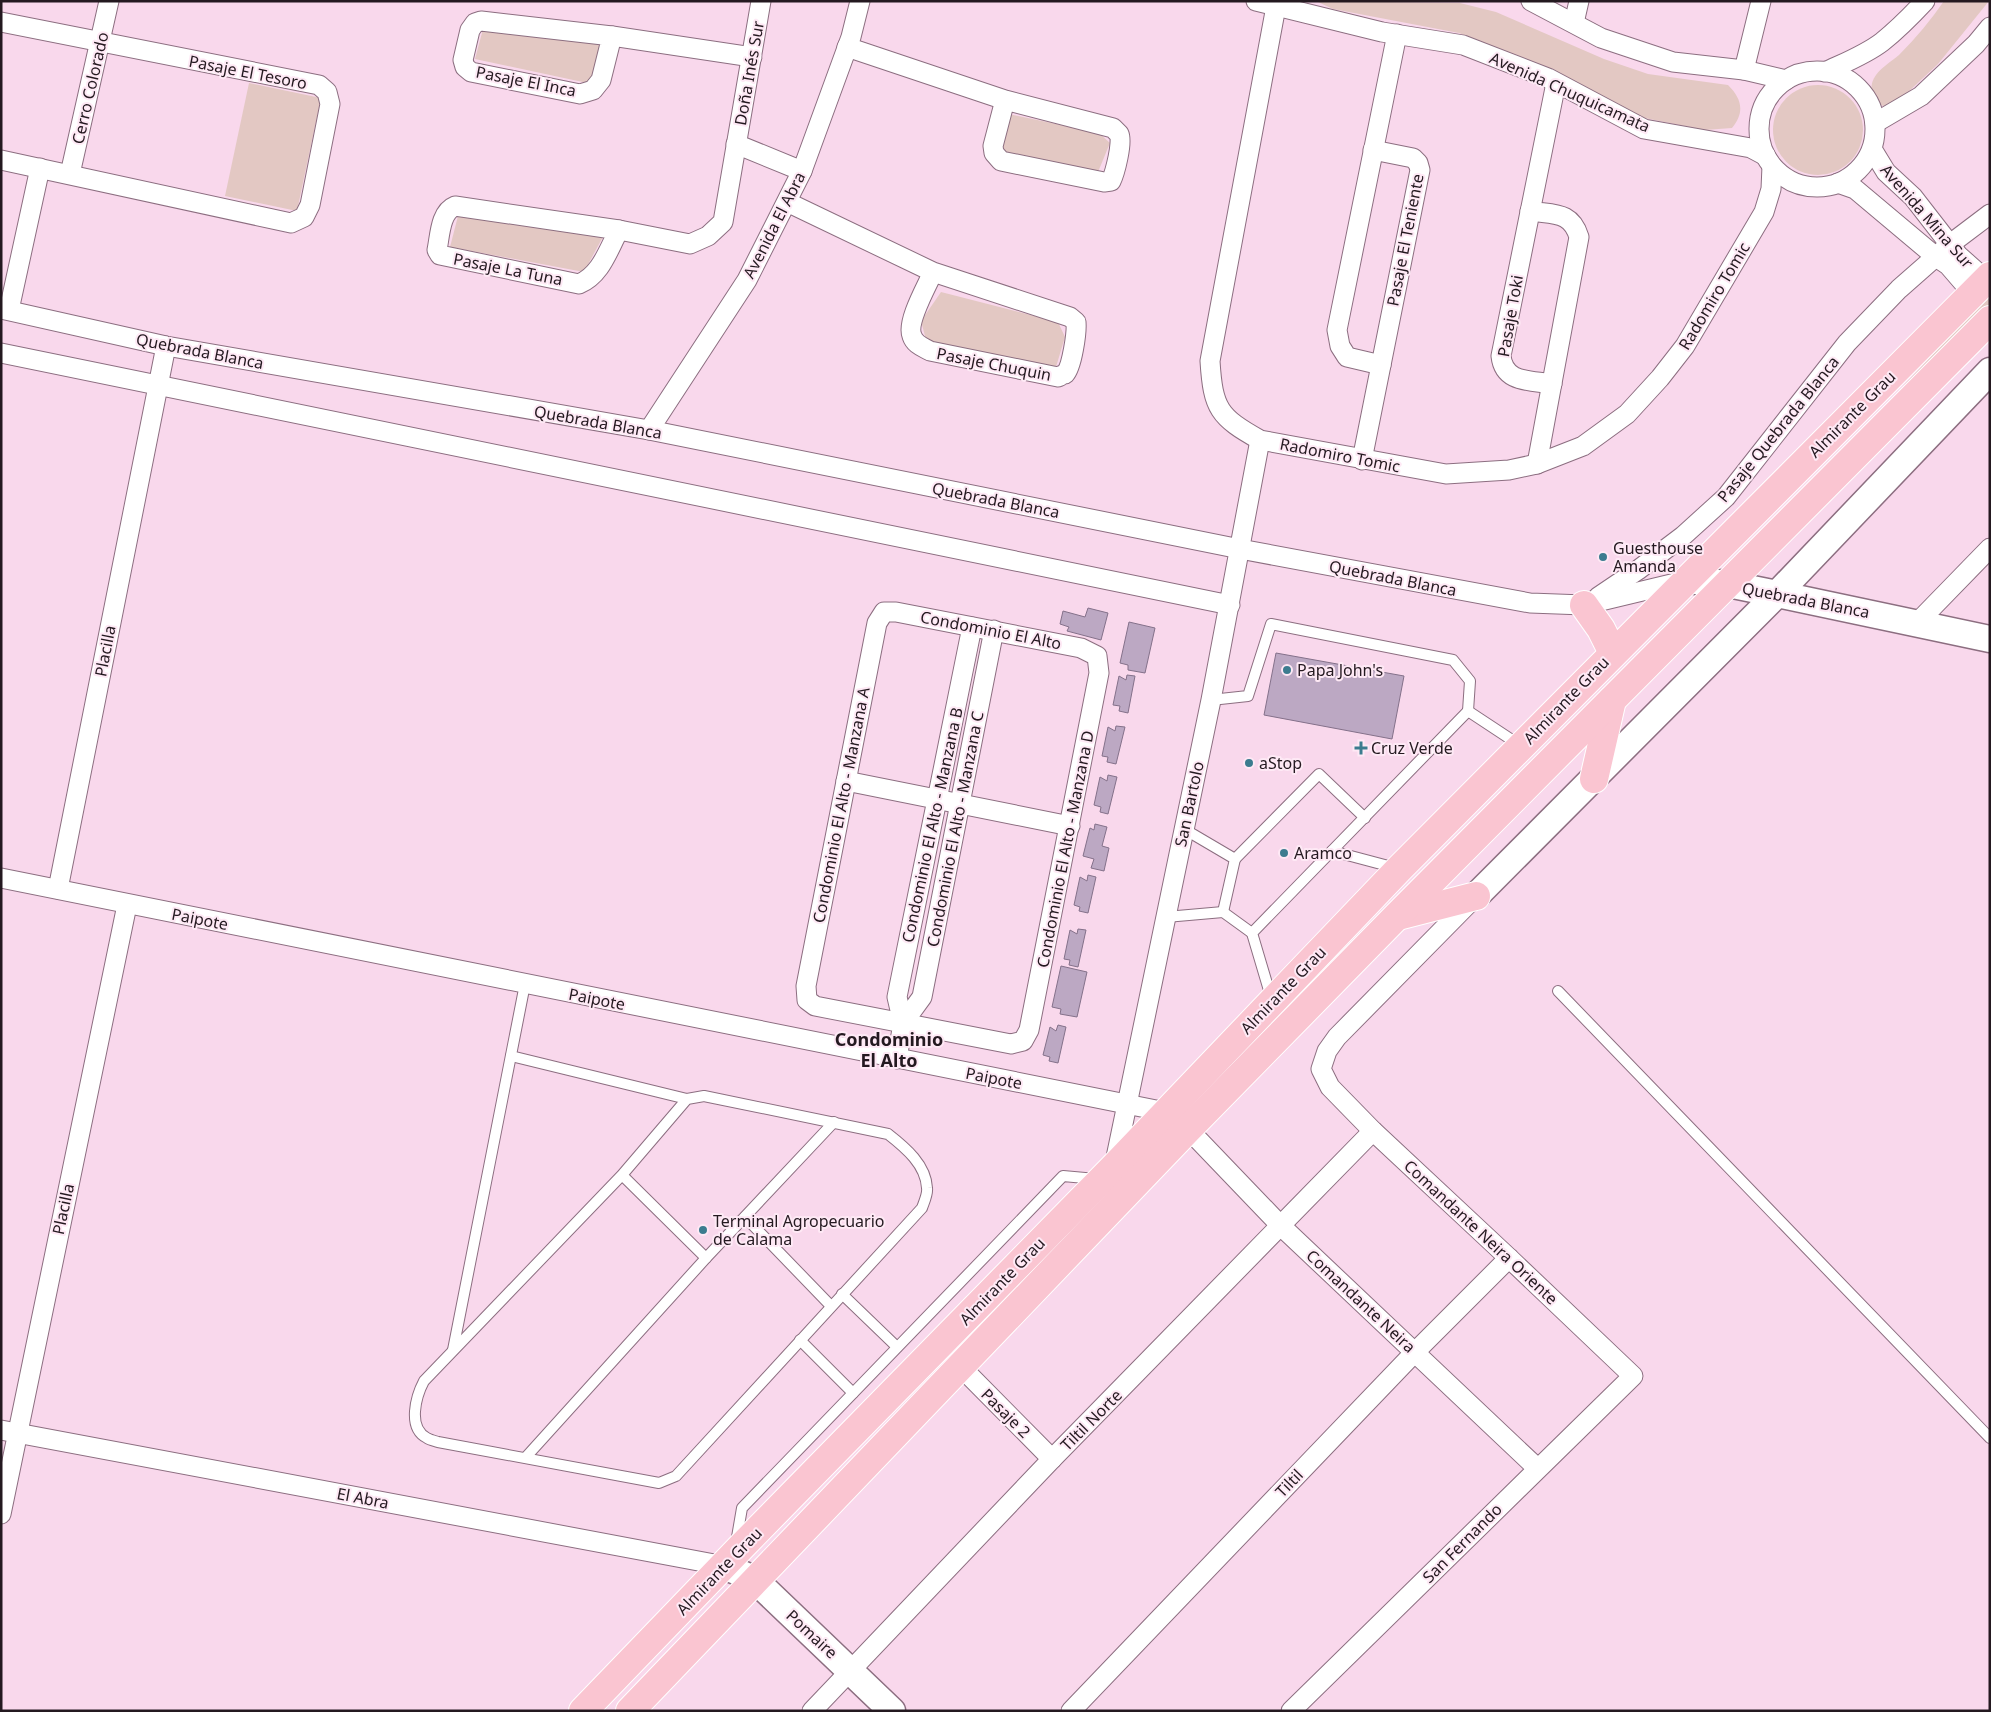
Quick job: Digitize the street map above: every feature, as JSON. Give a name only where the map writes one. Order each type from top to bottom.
[{"type":"main road","name":"Almirante Grau","points":[[583,1711],[1108,1174],[1399,869],[1983,283]]},
{"type":"main road","name":"Almirante Grau","points":[[630,1711],[1188,1129],[1396,916],[1990,320]]},
{"type":"main road","points":[[1584,604],[1601,629],[1613,653]]},
{"type":"main road","points":[[1594,779],[1612,700]]},
{"type":"main road","points":[[1396,916],[1476,896]]},
{"type":"street","name":"Cerro Colorado","points":[[70,174],[109,1]]},
{"type":"street","name":"Doña Inés Sur","points":[[723,222],[761,1]]},
{"type":"street","name":"Avenida El Abra","points":[[649,430],[747,280],[787,202],[802,171],[847,46],[860,1]]},
{"type":"street","name":"Avenida Chuquicamata","points":[[1256,1],[1277,3],[1397,34],[1463,45],[1556,83],[1644,129],[1751,148],[1769,161],[1790,181],[1801,185],[1826,187],[1838,183],[1859,170],[1872,149],[1875,136],[1875,123],[1870,104],[1859,88],[1844,77],[1825,72],[1805,72],[1786,80],[1770,95],[1761,114],[1759,136],[1769,161]]},
{"type":"street","points":[[1531,1],[1601,38],[1673,62],[1744,70],[1786,80]]},
{"type":"street","points":[[1574,23],[1579,1]]},
{"type":"street","points":[[1744,70],[1761,1]]},
{"type":"street","name":"Avenida Chuquicamata","points":[[1825,72],[1881,43],[1912,16],[1925,1]]},
{"type":"street","name":"Radomiro Tomic","points":[[1277,3],[1210,362],[1212,392],[1219,409],[1237,427],[1260,440],[1446,474],[1510,470],[1537,464],[1583,446],[1627,414],[1660,378],[1685,346],[1764,212],[1771,189],[1769,161]]},
{"type":"street","name":"Pasaje El Inca","points":[[612,36],[601,80],[593,90],[580,94],[471,72],[465,67],[463,60],[470,30],[475,23],[482,21],[612,36],[752,56]]},
{"type":"street","name":"Pasaje El Tesoro","points":[[1,22],[99,43],[319,85],[327,92],[330,104],[310,204],[304,217],[291,223],[1,160]]},
{"type":"street","points":[[1875,123],[1921,96],[1976,44],[1990,27]]},
{"type":"street","points":[[1381,365],[1348,357],[1340,346],[1337,330],[1397,34]]},
{"type":"street","points":[[847,46],[1005,100],[1113,128],[1119,133],[1121,141],[1114,176],[1111,181],[1104,182],[1001,161],[994,154],[993,146],[1005,100]]},
{"type":"street","name":"Pasaje Toki","points":[[1552,384],[1510,376],[1502,367],[1501,356],[1556,83]]},
{"type":"street","name":"Doña Inés Sur","points":[[736,144],[802,171]]},
{"type":"street","name":"Avenida Mina Sur","points":[[1872,149],[1886,172],[1913,197],[1942,251]]},
{"type":"street","name":"Pasaje El Teniente","points":[[1362,460],[1420,170],[1418,163],[1413,158],[1373,150]]},
{"type":"street","points":[[5,309],[40,168]]},
{"type":"street","name":"Avenida Mina Sur","points":[[1838,183],[1855,189],[1942,251],[1958,255],[1983,283]]},
{"type":"street","name":"Radomiro Tomic","points":[[1764,212],[1782,196],[1801,185]]},
{"type":"street","name":"Pasaje Chuquin","points":[[787,202],[933,272],[1070,317],[1076,322],[1076,330],[1069,368],[1065,374],[1058,377],[930,351],[918,345],[912,338],[910,330],[933,272]]},
{"type":"street","name":"Pasaje La Tuna","points":[[619,230],[598,271],[589,280],[579,284],[442,256],[437,250],[445,213],[449,208],[455,206],[619,230],[690,244],[708,236],[723,222]]},
{"type":"street","points":[[1530,211],[1567,217],[1576,226],[1579,237],[1537,464]]},
{"type":"street","name":"Pasaje Quebrada Blanca","points":[[1584,604],[1611,589],[1638,570],[1683,536],[1726,497],[1847,343],[1899,289],[1942,251],[1990,214]]},
{"type":"street","name":"Quebrada Blanca","points":[[5,309],[166,346],[649,430],[1240,549],[1522,602],[1561,605],[1584,604],[1657,589],[1686,580],[1728,584],[1990,639]]},
{"type":"street","name":"Placilla","points":[[58,889],[166,346]]},
{"type":"street","points":[[1,354],[1230,604]]},
{"type":"street","points":[[1476,896],[1777,594],[1990,371]]},
{"type":"street","name":"San Bartolo","points":[[1108,1174],[1126,1104],[1211,700],[1260,440]]},
{"type":"street","points":[[1917,623],[1990,548]]},
{"type":"street","name":"Condominio El Alto","points":[[884,612],[896,612],[1082,648],[1097,656]]},
{"type":"street","name":"Condominio El Alto - Manzana A","points":[[884,612],[877,623],[806,986],[807,1000],[815,1006],[903,1023]]},
{"type":"street","name":"Condominio El Alto - Manzana B","points":[[903,1023],[897,997],[972,627]]},
{"type":"street","name":"Condominio El Alto - Manzana C","points":[[903,1023],[922,997],[994,630]]},
{"type":"street","name":"Condominio El Alto - Manzana D","points":[[903,1023],[1011,1044],[1023,1041],[1029,1030],[1099,673],[1097,656]]},
{"type":"street","points":[[846,782],[1070,826]]},
{"type":"street","name":"Paipote","points":[[1,878],[126,905],[1166,1112],[1188,1129]]},
{"type":"street","name":"Comandante Neira Oriente","points":[[1476,896],[1337,1037],[1328,1051],[1321,1069],[1330,1088],[1373,1131],[1633,1376]]},
{"type":"street","name":"Placilla","points":[[1,1514],[9,1432],[126,905]]},
{"type":"street","points":[[897,1059],[903,1023]]},
{"type":"street","name":"Comandante Neira","points":[[1188,1129],[1281,1226],[1538,1468]]},
{"type":"street","name":"Tiltil Norte","points":[[812,1711],[1052,1459],[1373,1131]]},
{"type":"street","name":"Tiltil","points":[[1071,1711],[1415,1352],[1509,1258]]},
{"type":"street","name":"Pasaje 2","points":[[961,1367],[1052,1459]]},
{"type":"street","name":"San Fernando","points":[[1291,1711],[1633,1376]]},
{"type":"street","name":"El Abra","points":[[9,1432],[729,1560]]},
{"type":"street","name":"Pomaire","points":[[729,1560],[755,1580],[892,1711]]},
{"type":"lane","points":[[1211,700],[1248,696],[1271,624],[1453,660],[1470,681],[1468,711],[1252,932]]},
{"type":"lane","points":[[1468,711],[1521,746]]},
{"type":"lane","points":[[1224,912],[1235,859],[1319,774],[1365,818]]},
{"type":"lane","points":[[1184,828],[1235,859]]},
{"type":"lane","points":[[1332,852],[1399,869]]},
{"type":"lane","points":[[1166,917],[1224,912],[1252,932],[1272,1001]]},
{"type":"lane","points":[[453,1351],[525,984]]},
{"type":"lane","points":[[1558,991],[1990,1438]]},
{"type":"lane","points":[[511,1056],[687,1099],[704,1096],[888,1134],[907,1149],[923,1172],[928,1190],[922,1208],[676,1476],[660,1483],[438,1442],[425,1438],[415,1424],[417,1394],[424,1381],[622,1175],[687,1099]]},
{"type":"lane","points":[[526,1457],[706,1258],[834,1122]]},
{"type":"lane","points":[[729,1560],[742,1508],[1063,1176],[1108,1174]]},
{"type":"lane","points":[[622,1175],[706,1258]]},
{"type":"lane","points":[[745,1217],[831,1306]]},
{"type":"lane","points":[[842,1294],[897,1347]]},
{"type":"lane","points":[[800,1340],[853,1393]]},
{"type":"shaded area","points":[[1316,1],[1460,3],[1496,12],[1604,59],[1648,74],[1728,85],[1739,101],[1739,116],[1732,128],[1705,130],[1639,117],[1565,79],[1502,50],[1459,33],[1333,9]]},
{"type":"shaded area","points":[[1944,1],[1989,1],[1938,64],[1906,94],[1890,105],[1876,104],[1871,89],[1876,75],[1911,42]]},
{"type":"shaded area","points":[[483,29],[603,42],[592,84],[475,59]]},
{"type":"shaded area","points":[[249,83],[321,98],[297,211],[225,196]]},
{"type":"shaded area","points":[[1818,85],[1835,89],[1850,98],[1859,113],[1863,130],[1859,147],[1850,162],[1835,171],[1818,175],[1801,171],[1786,162],[1777,147],[1773,130],[1777,113],[1786,98],[1801,89]]},
{"type":"shaded area","points":[[1009,114],[1099,133],[1110,143],[1098,172],[1006,152],[1000,142]]},
{"type":"shaded area","points":[[458,216],[605,233],[584,272],[450,247]]},
{"type":"shaded area","points":[[941,292],[1058,322],[1065,337],[1056,367],[939,345],[926,340],[921,321]]},
{"type":"shaded area","points":[[1990,294],[1990,311],[1853,449],[1905,384]]},
{"type":"building","points":[[1088,608],[1108,613],[1101,640],[1067,631],[1069,627],[1060,624],[1063,611],[1085,617]]},
{"type":"building","points":[[1129,622],[1155,628],[1145,673],[1128,670],[1128,665],[1120,663]]},
{"type":"building","points":[[1276,653],[1404,676],[1392,739],[1264,715]]},
{"type":"building","points":[[1127,675],[1135,676],[1128,713],[1119,711],[1120,706],[1113,705],[1119,676],[1126,680]]},
{"type":"building","points":[[1116,726],[1125,727],[1116,764],[1107,762],[1108,757],[1102,756],[1108,727],[1115,731]]},
{"type":"building","points":[[1108,775],[1117,777],[1108,814],[1100,812],[1101,807],[1094,805],[1100,777],[1107,781]]},
{"type":"building","points":[[1095,824],[1107,827],[1102,846],[1109,848],[1104,871],[1091,868],[1094,859],[1083,856],[1090,828],[1094,830]]},
{"type":"building","points":[[1088,875],[1096,877],[1088,913],[1079,911],[1080,907],[1074,905],[1080,877],[1087,881]]},
{"type":"building","points":[[1078,929],[1086,930],[1078,967],[1069,965],[1070,960],[1064,959],[1070,930],[1077,934]]},
{"type":"building","points":[[1061,966],[1087,972],[1077,1017],[1060,1014],[1061,1009],[1052,1007]]},
{"type":"building","points":[[1058,1025],[1066,1027],[1058,1063],[1049,1061],[1050,1057],[1043,1055],[1050,1027],[1056,1031]]},
{"type":"place","name":"Guesthouse Amanda","points":[[1603,557]]},
{"type":"place","name":"Papa John's","points":[[1287,670]]},
{"type":"place","name":"Cruz Verde","points":[[1361,748]]},
{"type":"place","name":"aStop","points":[[1249,763]]},
{"type":"place","name":"Aramco","points":[[1284,853]]},
{"type":"place","name":"Terminal Agropecuario de Calama","points":[[703,1230]]},
{"type":"district","name":"Condominio El Alto","points":[[889,1049]]}]
